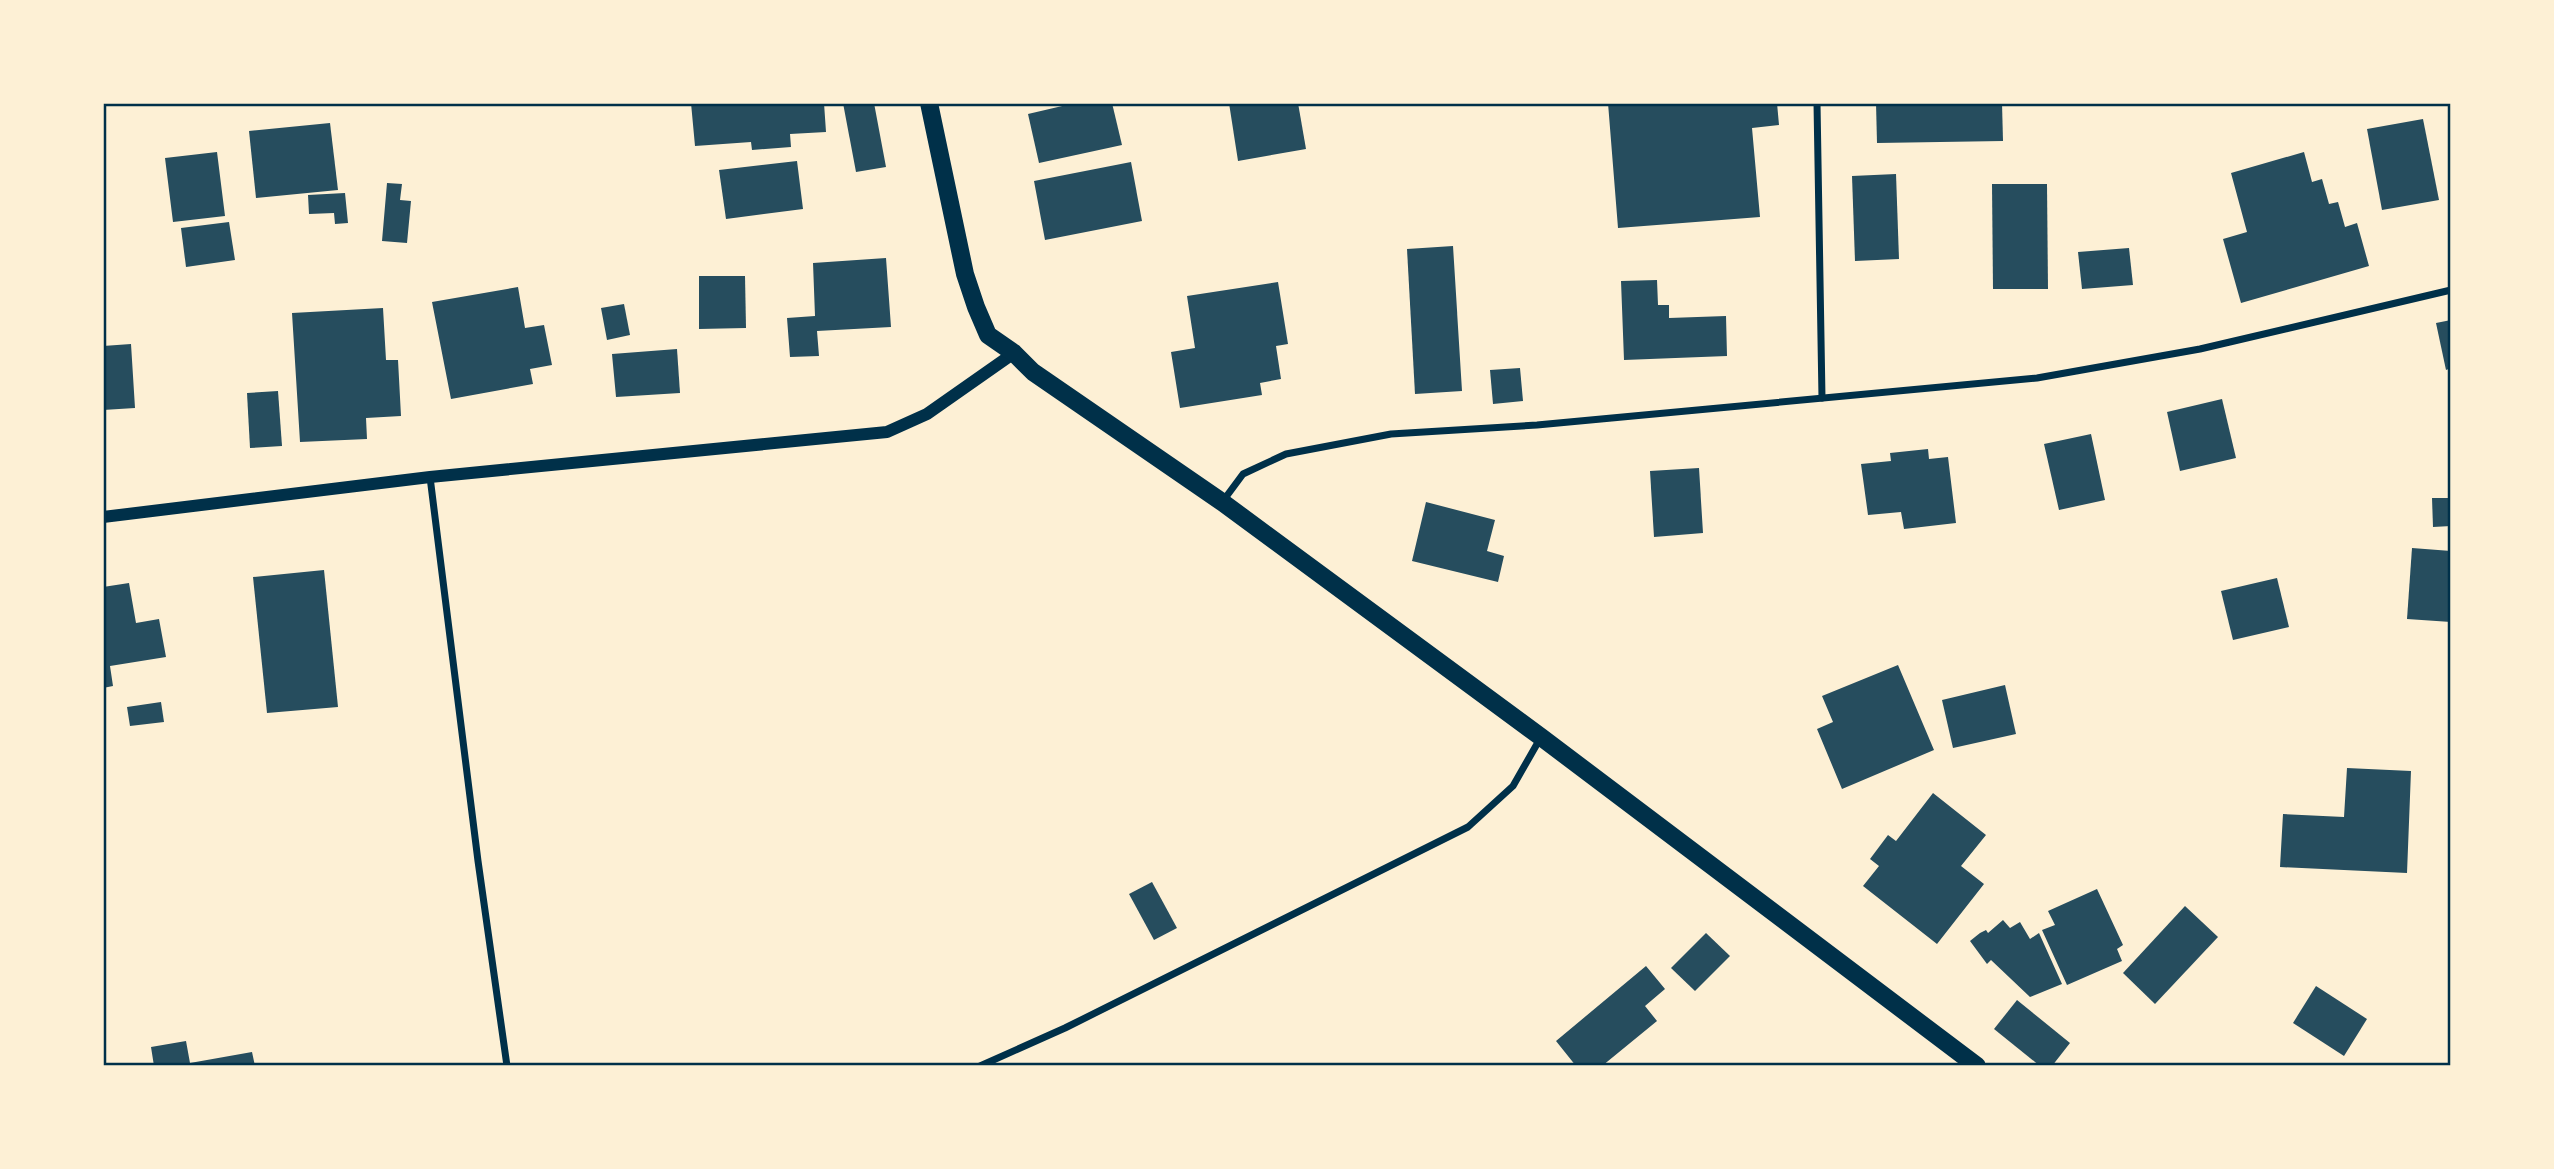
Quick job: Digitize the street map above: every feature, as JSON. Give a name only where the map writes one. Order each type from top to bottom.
[{"type":"main road","points":[[929,103],[965,274],[988,335],[1033,372],[1222,502],[1541,737],[1977,1066]]},
{"type":"street","points":[[1817,103],[1822,398]]},
{"type":"street","points":[[1222,502],[1243,474],[1286,454],[1391,434],[1537,425],[2037,378],[2200,349],[2451,290]]},
{"type":"street","points":[[103,517],[430,477],[887,432],[927,414],[1014,354]]},
{"type":"street","points":[[430,477],[478,861],[507,1066]]},
{"type":"street","points":[[980,1066],[1065,1028],[1468,827],[1513,786],[1541,737]]},
{"type":"building","points":[[691,103],[824,103],[826,132],[790,134],[791,147],[752,150],[751,142],[695,146]]},
{"type":"building","points":[[843,103],[874,103],[886,167],[856,172]]},
{"type":"building","points":[[1075,103],[1112,103],[1122,145],[1039,163],[1028,114]]},
{"type":"building","points":[[1229,103],[1298,103],[1306,149],[1238,161]]},
{"type":"building","points":[[1608,103],[1777,103],[1779,125],[1752,128],[1760,217],[1618,228]]},
{"type":"building","points":[[1876,103],[2002,103],[2003,141],[1877,143]]},
{"type":"building","points":[[2423,119],[2439,200],[2382,210],[2367,129]]},
{"type":"building","points":[[330,123],[338,190],[256,198],[249,131]]},
{"type":"building","points":[[217,152],[225,216],[173,222],[165,158]]},
{"type":"building","points":[[2304,152],[2312,182],[2322,179],[2329,204],[2338,202],[2345,227],[2357,223],[2369,266],[2241,303],[2223,239],[2247,232],[2231,173]]},
{"type":"building","points":[[797,161],[803,209],[726,219],[719,170]]},
{"type":"building","points":[[1131,162],[1142,221],[1045,240],[1034,181]]},
{"type":"building","points":[[1896,174],[1899,259],[1855,261],[1852,176]]},
{"type":"building","points":[[387,183],[402,184],[400,200],[411,201],[407,243],[382,241]]},
{"type":"building","points":[[1992,184],[2047,184],[2048,289],[1993,289]]},
{"type":"building","points":[[345,193],[348,223],[335,224],[334,213],[309,214],[308,195]]},
{"type":"building","points":[[229,222],[235,260],[186,267],[181,228]]},
{"type":"building","points":[[1453,246],[1462,391],[1415,394],[1407,249]]},
{"type":"building","points":[[2129,248],[2133,285],[2082,289],[2078,252]]},
{"type":"building","points":[[886,258],[891,327],[817,331],[819,356],[790,357],[787,318],[815,316],[813,263]]},
{"type":"building","points":[[699,276],[745,276],[746,328],[699,329]]},
{"type":"building","points":[[1657,280],[1658,305],[1669,305],[1669,318],[1726,316],[1727,356],[1624,360],[1621,281]]},
{"type":"building","points":[[1278,282],[1288,344],[1276,346],[1281,379],[1260,383],[1262,395],[1180,408],[1171,352],[1195,348],[1187,296]]},
{"type":"building","points":[[518,287],[525,328],[544,325],[552,365],[530,369],[533,384],[451,399],[432,302]]},
{"type":"building","points":[[624,304],[630,335],[607,340],[601,308]]},
{"type":"building","points":[[383,308],[386,360],[398,360],[401,416],[366,418],[367,439],[300,442],[292,313]]},
{"type":"building","points":[[2451,320],[2451,368],[2446,370],[2436,323]]},
{"type":"building","points":[[131,344],[135,408],[103,410],[103,346]]},
{"type":"building","points":[[677,349],[680,393],[616,397],[612,354]]},
{"type":"building","points":[[1520,368],[1523,401],[1493,404],[1490,370]]},
{"type":"building","points":[[278,391],[282,446],[250,448],[247,393]]},
{"type":"building","points":[[2222,399],[2236,458],[2180,471],[2167,412]]},
{"type":"building","points":[[2091,434],[2105,500],[2059,510],[2044,444]]},
{"type":"building","points":[[1928,449],[1929,459],[1948,457],[1956,523],[1904,529],[1901,512],[1868,515],[1861,464],[1891,461],[1890,453]]},
{"type":"building","points":[[1699,468],[1703,533],[1654,537],[1650,471]]},
{"type":"building","points":[[2432,498],[2451,498],[2451,526],[2433,527]]},
{"type":"building","points":[[1426,502],[1495,520],[1487,551],[1504,556],[1498,582],[1412,561]]},
{"type":"building","points":[[2412,548],[2451,551],[2451,622],[2407,619]]},
{"type":"building","points":[[324,570],[338,707],[267,713],[253,577]]},
{"type":"building","points":[[2277,578],[2289,627],[2233,640],[2221,591]]},
{"type":"building","points":[[129,583],[136,623],[159,619],[166,657],[110,666],[113,686],[103,688],[103,587]]},
{"type":"building","points":[[1898,665],[1934,750],[1842,789],[1817,729],[1833,722],[1822,696]]},
{"type":"building","points":[[2005,685],[2016,734],[1953,748],[1942,700]]},
{"type":"building","points":[[161,702],[164,722],[130,726],[127,707]]},
{"type":"building","points":[[2347,768],[2411,771],[2407,873],[2280,867],[2283,814],[2344,817]]},
{"type":"building","points":[[1933,793],[1986,835],[1961,866],[1984,884],[1937,944],[1863,886],[1879,866],[1870,859],[1888,835],[1896,841]]},
{"type":"building","points":[[1152,882],[1177,928],[1154,940],[1129,894]]},
{"type":"building","points":[[2097,889],[2123,945],[2117,949],[2122,961],[2067,985],[2042,930],[2055,925],[2048,911]]},
{"type":"building","points":[[2185,906],[2218,937],[2155,1004],[2123,973]]},
{"type":"building","points":[[2003,920],[2010,928],[2020,922],[2030,939],[2039,933],[2062,984],[2030,997],[1991,960],[1987,964],[1970,941],[1986,930],[1988,933]]},
{"type":"building","points":[[1706,933],[1730,956],[1695,991],[1671,968]]},
{"type":"building","points":[[1646,966],[1665,989],[1645,1006],[1657,1021],[1602,1066],[1576,1066],[1556,1041]]},
{"type":"building","points":[[2316,986],[2367,1019],[2344,1056],[2293,1023]]},
{"type":"building","points":[[2017,1000],[2070,1043],[2052,1066],[2040,1066],[1994,1029]]},
{"type":"building","points":[[186,1041],[190,1063],[252,1052],[255,1066],[154,1066],[151,1047]]}]
